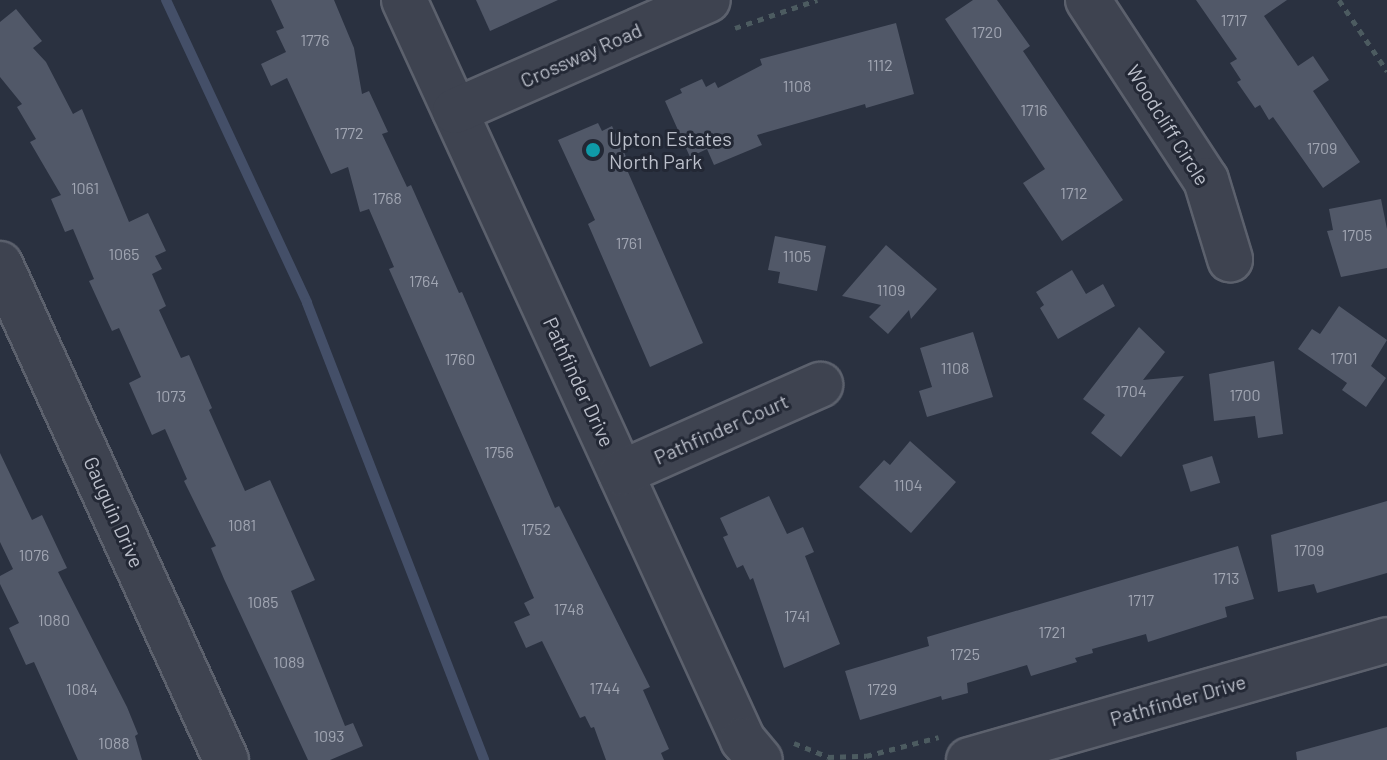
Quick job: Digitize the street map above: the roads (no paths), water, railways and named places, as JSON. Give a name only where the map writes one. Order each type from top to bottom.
[{"type":"street","name":"Pathfinder Drive","points":[[404,0],[743,740],[774,748]]},
{"type":"street","name":"Crossway Road","points":[[455,111],[708,0]]},
{"type":"street","name":"Woodcliff Circle","points":[[1088,0],[1206,180],[1230,259]]},
{"type":"street","name":"Gauguin Drive","points":[[0,264],[226,760]]},
{"type":"street","name":"Pathfinder Court","points":[[621,473],[820,385]]},
{"type":"street","name":"Pathfinder Drive","points":[[956,748],[1387,640]]},
{"type":"waterway","points":[[166,0],[307,303],[484,760]]},
{"type":"place","name":"Upton Estates North Park","points":[[593,150]]}]
